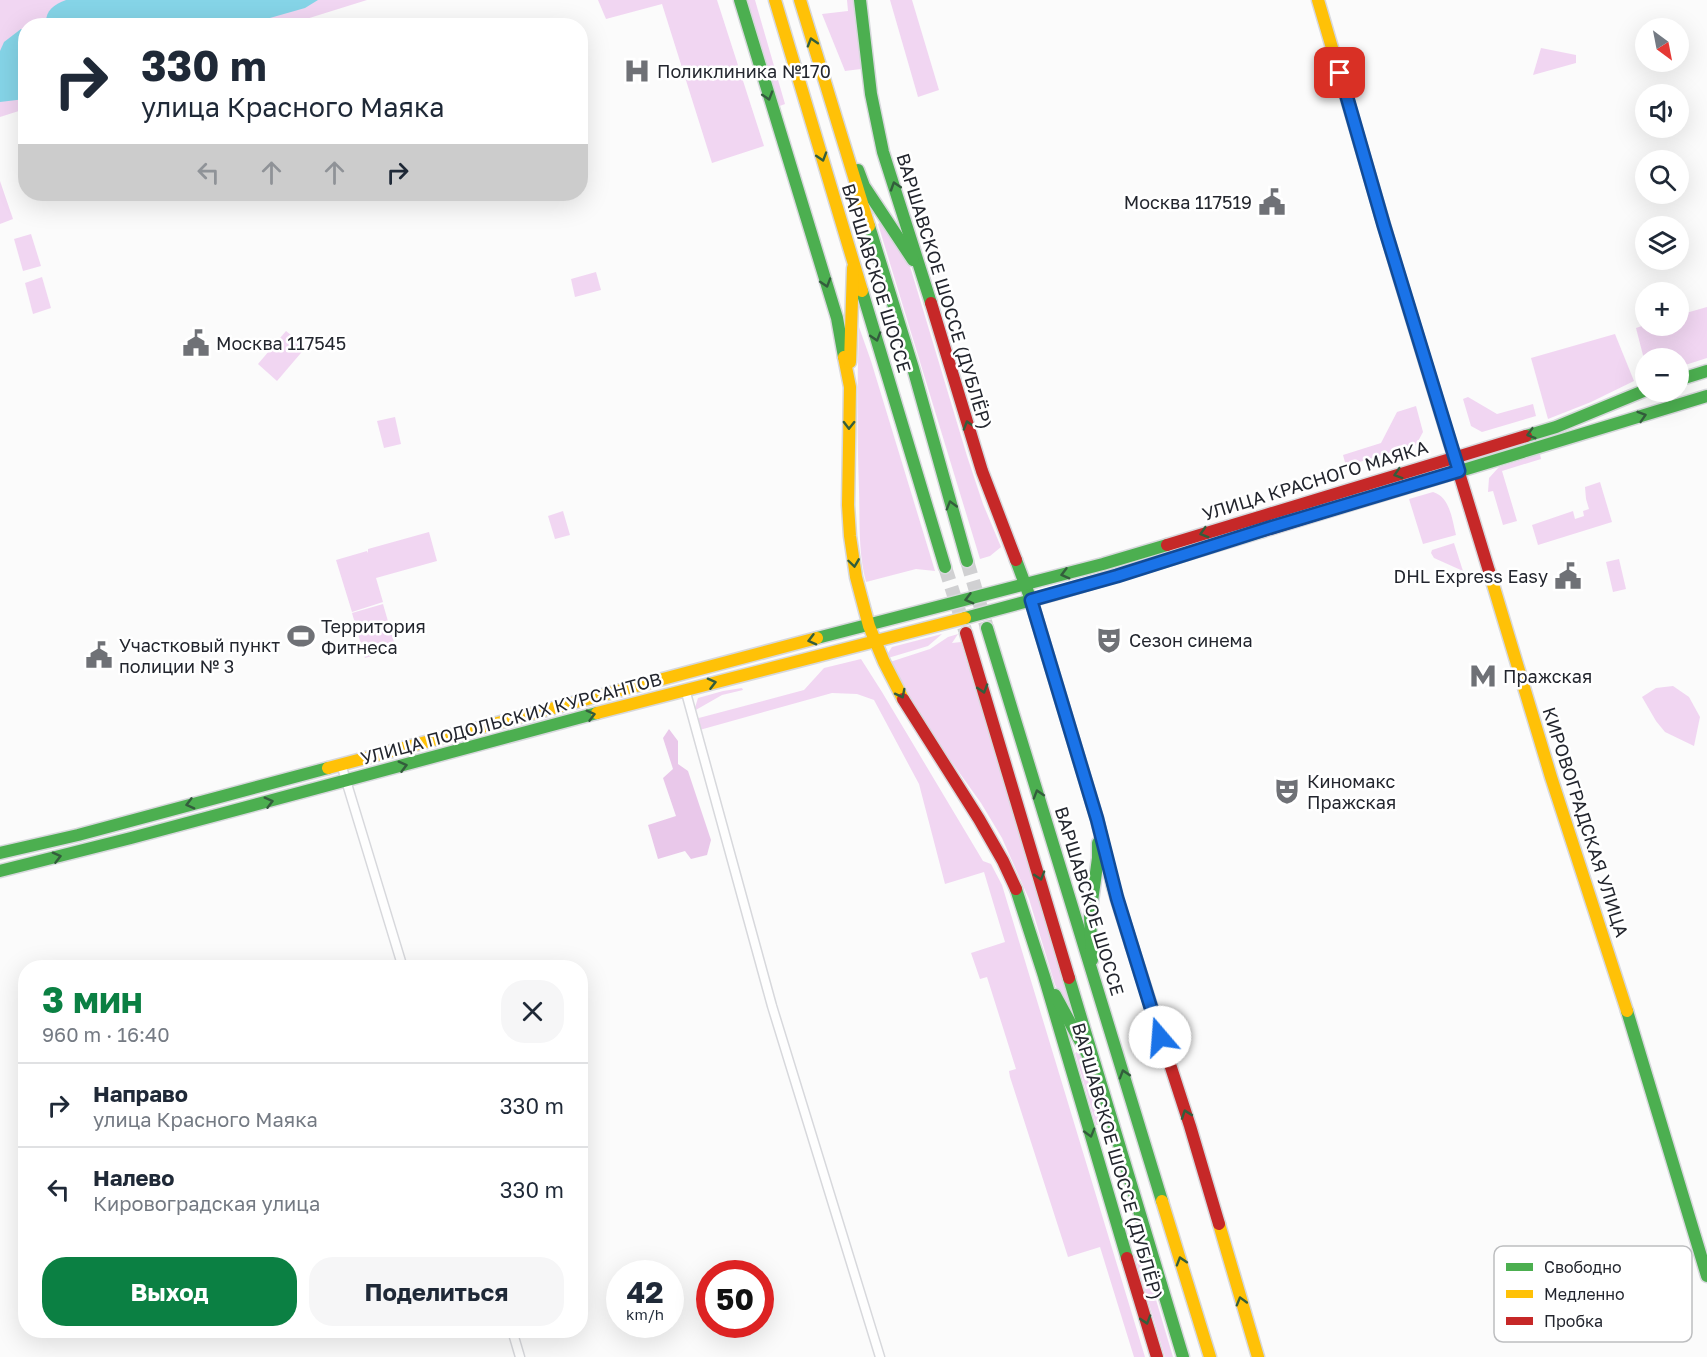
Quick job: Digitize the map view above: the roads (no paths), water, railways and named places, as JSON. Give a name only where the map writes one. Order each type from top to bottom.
[{"type":"main road","points":[[740,0],[837,318],[850,387]]},
{"type":"main road","name":"ВАРШАВСКОЕ ШОССЕ","points":[[775,0],[945,567]]},
{"type":"main road","name":"ВАРШАВСКОЕ ШОССЕ","points":[[800,0],[913,368],[967,561]]},
{"type":"main road","name":"ВАРШАВСКОЕ ШОССЕ (ДУБЛЁР)","points":[[860,0],[871,94],[884,152],[982,471],[1026,584]]},
{"type":"main road","name":"КИРОВОГРАДСКАЯ УЛИЦА","points":[[1318,0],[1551,777],[1637,1042],[1707,1276]]},
{"type":"main road","points":[[836,118],[864,186],[906,248],[925,282]]},
{"type":"main road","points":[[853,261],[848,505],[856,577],[869,626],[909,710],[979,819],[1003,861],[1016,889],[1044,976],[1101,1080]]},
{"type":"main road","points":[[1689,377],[1707,371]]},
{"type":"main road","name":"УЛИЦА КРАСНОГО МАЯКА","points":[[1026,584],[1103,564],[1556,427],[1635,395]]},
{"type":"main road","name":"УЛИЦА КРАСНОГО МАЯКА","points":[[1031,600],[1124,574],[1707,396]]},
{"type":"main road","points":[[1026,584],[1097,819],[1113,887],[1190,1126],[1258,1357]]},
{"type":"main road","name":"УЛИЦА ПОДОЛЬСКИХ КУРСАНТОВ","points":[[0,853],[78,835],[652,681],[1026,584]]},
{"type":"main road","name":"УЛИЦА ПОДОЛЬСКИХ КУРСАНТОВ","points":[[0,871],[1031,600]]},
{"type":"main road","name":"ВАРШАВСКОЕ ШОССЕ","points":[[987,628],[1210,1357]]},
{"type":"main road","points":[[966,633],[1183,1357]]},
{"type":"main road","points":[[1092,970],[1090,916],[1098,858],[1097,819]]},
{"type":"main road","name":"ВАРШАВСКОЕ ШОССЕ (ДУБЛЁР)","points":[[1044,976],[1157,1357]]},
{"type":"street","points":[[652,681],[647,685],[647,692],[651,697],[657,698]]},
{"type":"street","points":[[685,690],[772,1006],[880,1357]]},
{"type":"street","points":[[608,693],[615,693],[619,699],[618,705],[612,710]]},
{"type":"street","points":[[341,764],[401,960]]},
{"type":"street","points":[[514,1338],[520,1357]]},
{"type":"water","points":[[66,0],[318,0],[305,8],[270,18],[47,18],[51,9]]},
{"type":"water","points":[[18,31],[18,100],[0,102],[0,51],[4,42]]},
{"type":"tunnel","points":[[967,561],[987,628]]},
{"type":"tunnel","points":[[945,567],[965,630]]},
{"type":"place","name":"Поликлиника №170","points":[[637,71]]},
{"type":"place","name":"Москва 117519","points":[[1272,202]]},
{"type":"place","name":"Москва 117545","points":[[196,343]]},
{"type":"place","name":"DHL Express Easy","points":[[1568,576]]},
{"type":"place","name":"Территория Фитнеса","points":[[301,636]]},
{"type":"place","name":"Сезон синема","points":[[1109,640]]},
{"type":"place","name":"Участковый пункт полиции № 3","points":[[99,655]]},
{"type":"place","name":"Пражская","points":[[1483,676]]},
{"type":"place","name":"Киномакс Пражская","points":[[1287,791]]}]
